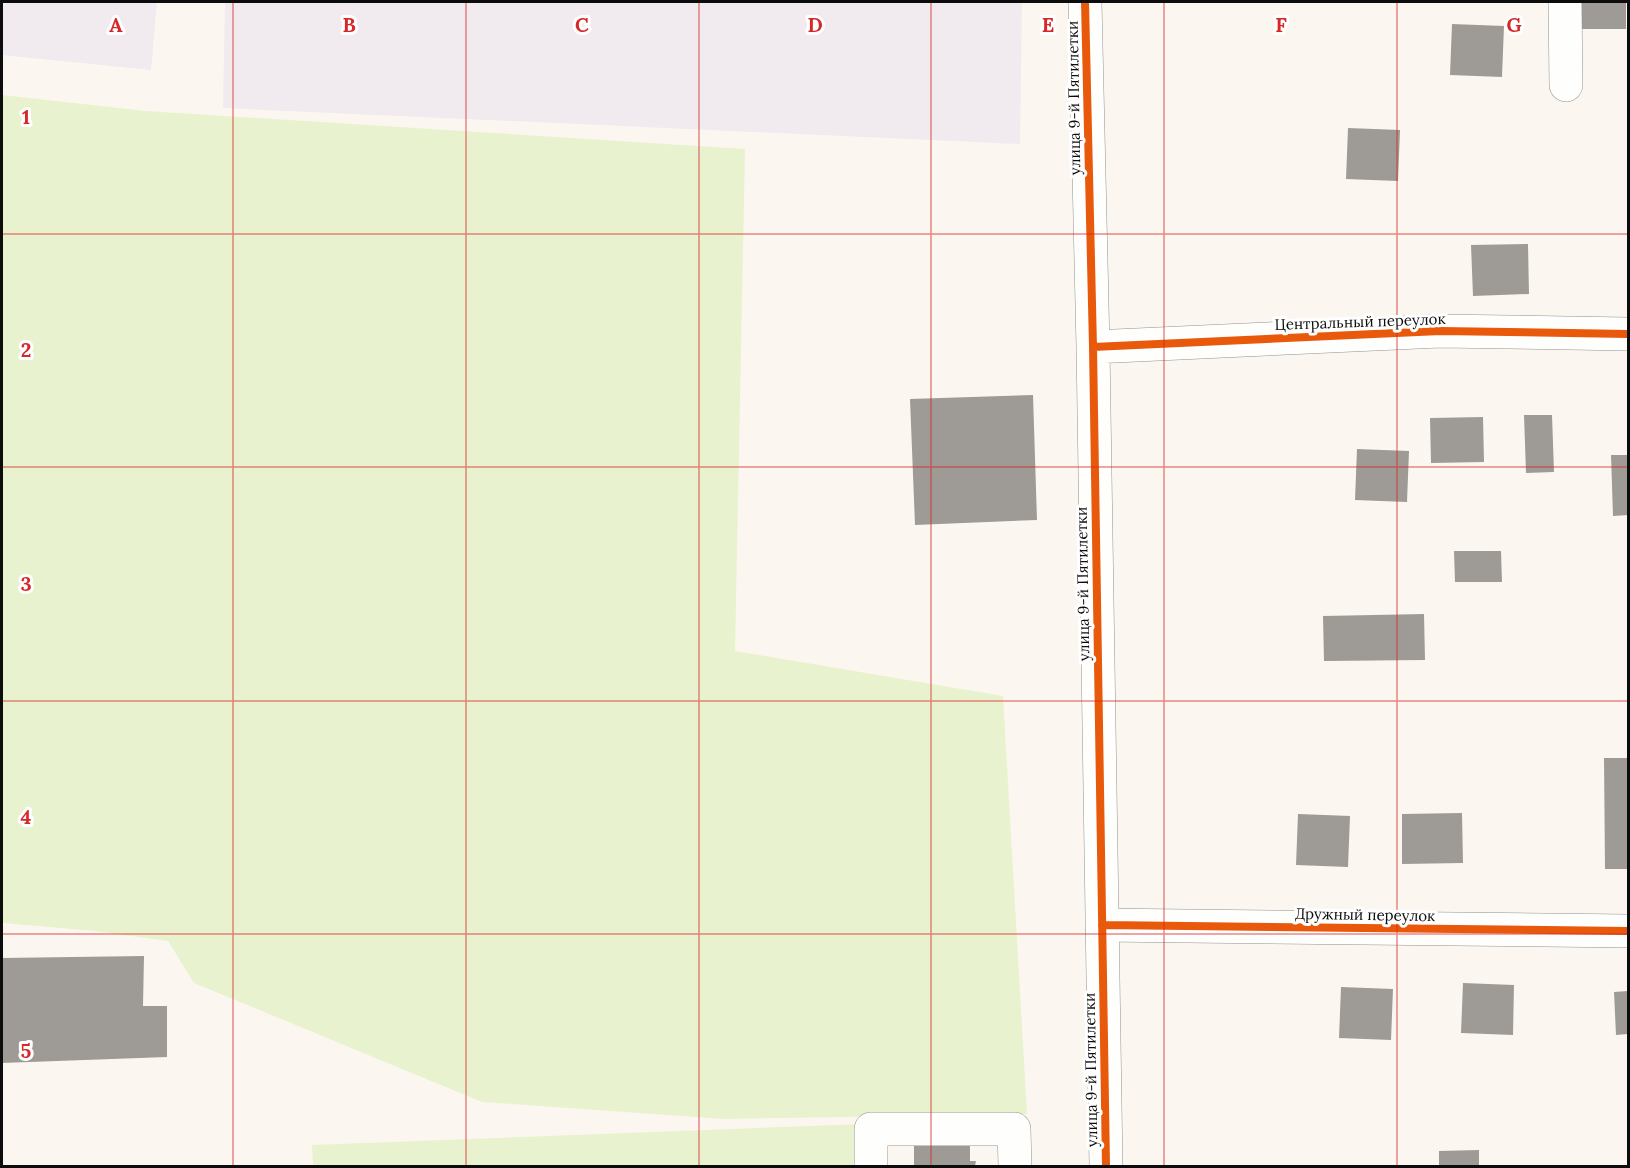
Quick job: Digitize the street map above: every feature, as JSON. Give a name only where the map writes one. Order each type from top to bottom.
[{"type":"street","name":"улица 9-й Пятилетки","points":[[1085,2],[1106,1167]]},
{"type":"street","points":[[1564,2],[1566,85]]},
{"type":"street","name":"Центральный переулок","points":[[1093,347],[1440,332],[1629,334]]},
{"type":"street","name":"Дружный переулок","points":[[1102,925],[1629,932]]},
{"type":"street","points":[[872,1167],[871,1130],[1014,1129],[1015,1167]]},
{"type":"shaded area","points":[[2,2],[157,2],[151,70],[2,55]]},
{"type":"shaded area","points":[[225,2],[1022,2],[1020,144],[223,108]]},
{"type":"green space","points":[[2,95],[146,111],[745,149],[735,651],[1003,696],[1027,1114],[724,1119],[482,1102],[194,983],[168,941],[95,931],[4,923],[2,920]]},
{"type":"green space","points":[[862,1124],[862,1166],[313,1166],[312,1145]]},
{"type":"building","points":[[1580,2],[1626,2],[1626,29],[1580,29]]},
{"type":"building","points":[[1452,24],[1504,26],[1502,77],[1450,75]]},
{"type":"building","points":[[1348,128],[1400,130],[1398,181],[1346,179]]},
{"type":"building","points":[[1528,244],[1529,294],[1473,296],[1471,245]]},
{"type":"building","points":[[1033,395],[1037,520],[915,525],[910,399]]},
{"type":"building","points":[[1524,415],[1552,415],[1554,472],[1526,473]]},
{"type":"building","points":[[1483,417],[1484,462],[1431,463],[1430,418]]},
{"type":"building","points":[[1357,449],[1409,451],[1407,502],[1355,500]]},
{"type":"building","points":[[1611,455],[1628,455],[1628,515],[1613,516]]},
{"type":"building","points":[[1454,551],[1501,551],[1502,582],[1455,582]]},
{"type":"building","points":[[1424,614],[1425,660],[1324,661],[1323,616]]},
{"type":"building","points":[[1604,758],[1628,758],[1628,869],[1605,869]]},
{"type":"building","points":[[1462,813],[1463,863],[1402,864],[1402,814]]},
{"type":"building","points":[[1298,814],[1350,816],[1348,867],[1296,865]]},
{"type":"building","points":[[144,956],[143,1006],[167,1006],[167,1057],[2,1063],[2,958]]},
{"type":"building","points":[[1463,983],[1514,985],[1513,1035],[1461,1033]]},
{"type":"building","points":[[1341,987],[1393,989],[1391,1040],[1339,1038]]},
{"type":"building","points":[[1628,991],[1628,1034],[1616,1035],[1614,992]]},
{"type":"building","points":[[914,1145],[970,1146],[970,1161],[976,1161],[975,1166],[914,1166]]},
{"type":"building","points":[[1479,1150],[1479,1166],[1439,1166],[1439,1151]]},
{"type":"cycle path","points":[[1085,2],[1106,1166]]},
{"type":"cycle path","points":[[1093,347],[1440,331],[1628,334]]},
{"type":"cycle path","points":[[1102,925],[1628,931]]}]
